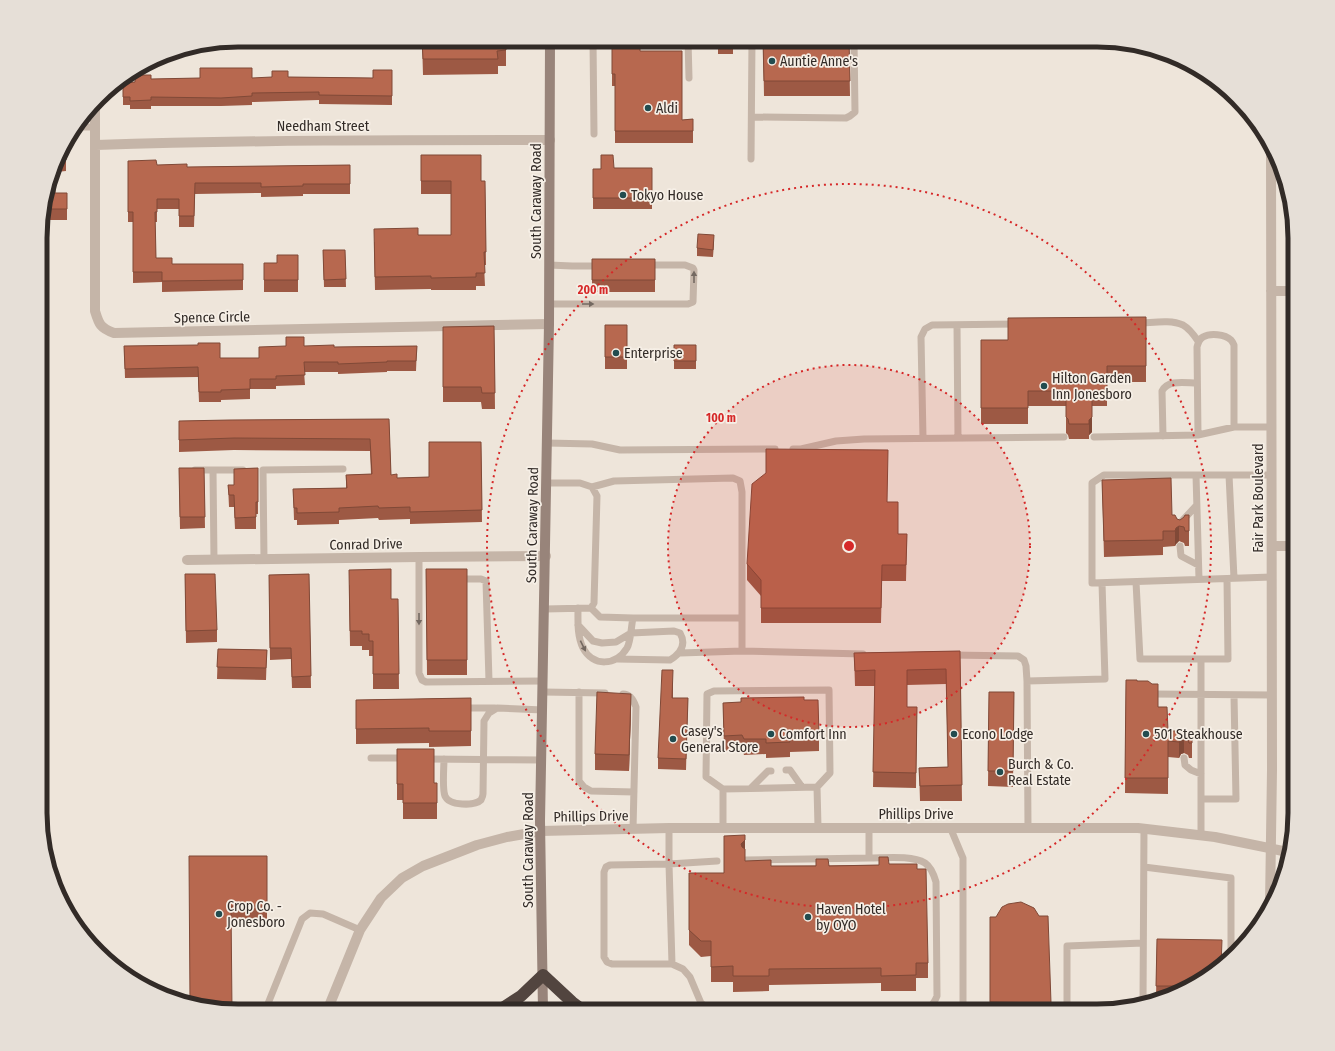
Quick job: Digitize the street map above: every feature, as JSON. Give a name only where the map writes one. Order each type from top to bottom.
[{"type":"highway","points":[[509,1004],[521,996],[544,975],[575,1004]]},
{"type":"main road","name":"South Caraway Road","points":[[544,1004],[541,831],[549,324],[550,47]]},
{"type":"street","name":"Spence Circle","points":[[96,110],[95,311],[99,324],[106,330],[122,332],[549,324]]},
{"type":"street","name":"Needham Street","points":[[96,145],[294,140],[550,140]]},
{"type":"street","name":"Fair Park Boulevard","points":[[1271,161],[1271,890]]},
{"type":"street","points":[[1271,291],[1288,291]]},
{"type":"street","points":[[1272,546],[1288,546]]},
{"type":"street","name":"Conrad Drive","points":[[186,560],[419,556],[546,556]]},
{"type":"street","name":"Phillips Drive","points":[[330,1004],[360,930],[381,898],[402,878],[423,866],[477,846],[507,837],[541,831],[669,828],[1144,828],[1201,836],[1284,851]]},
{"type":"lane","points":[[593,47],[594,134]]},
{"type":"lane","points":[[688,47],[689,78]]},
{"type":"lane","points":[[751,159],[752,47]]},
{"type":"lane","points":[[752,117],[846,118],[850,116],[855,112],[854,47]]},
{"type":"lane","points":[[83,127],[96,127]]},
{"type":"lane","points":[[549,265],[610,266]]},
{"type":"lane","points":[[549,304],[688,304],[693,302],[694,270],[691,266],[642,265]]},
{"type":"lane","points":[[1131,323],[1170,323],[1182,325],[1191,332],[1198,342]]},
{"type":"lane","points":[[923,438],[921,337],[925,329],[932,325],[1028,324]]},
{"type":"lane","points":[[957,325],[958,438]]},
{"type":"lane","points":[[1198,436],[1197,347],[1198,342],[1202,337],[1208,335],[1223,335],[1231,339],[1234,345],[1234,427]]},
{"type":"lane","points":[[1163,436],[1162,391],[1164,386],[1170,384],[1197,383]]},
{"type":"lane","points":[[1094,437],[1198,436],[1234,427],[1272,427]]},
{"type":"lane","points":[[547,443],[592,444],[620,450],[801,449],[836,441],[864,439],[1064,437]]},
{"type":"lane","points":[[187,470],[343,470]]},
{"type":"lane","points":[[213,470],[214,560]]},
{"type":"lane","points":[[256,470],[264,559]]},
{"type":"lane","points":[[1196,475],[1199,580]]},
{"type":"lane","points":[[1136,582],[1140,659],[1228,660],[1230,579],[1229,475]]},
{"type":"lane","points":[[1272,475],[1104,476],[1092,483],[1092,583],[1272,577]]},
{"type":"lane","points":[[547,483],[580,483],[592,487],[614,481],[733,478],[740,481],[742,492],[742,652]]},
{"type":"lane","points":[[591,608],[594,603],[597,496],[592,487]]},
{"type":"lane","points":[[1180,530],[1180,523],[1196,506]]},
{"type":"lane","points":[[1180,546],[1181,556],[1198,565]]},
{"type":"lane","points":[[419,556],[423,580],[420,678],[422,680],[426,682],[489,681],[579,692],[611,693]]},
{"type":"lane","points":[[448,579],[481,579],[486,581],[489,681]]},
{"type":"lane","points":[[1027,681],[1105,679],[1102,583]]},
{"type":"lane","points":[[578,608],[579,637],[583,648],[590,658],[599,663],[617,659],[670,660],[680,653],[742,652],[873,654]]},
{"type":"lane","points":[[545,609],[591,608],[600,617],[742,618]]},
{"type":"lane","points":[[617,659],[627,648],[633,618]]},
{"type":"lane","points":[[578,625],[593,641],[602,643],[616,642],[631,633],[674,631],[680,633],[684,638],[680,653]]},
{"type":"lane","points":[[943,654],[1018,656],[1024,660],[1027,681],[1028,827]]},
{"type":"lane","points":[[1201,659],[1201,695],[1198,732],[1201,774],[1201,836]]},
{"type":"lane","points":[[817,787],[723,789],[706,777],[707,694],[714,691],[828,690],[830,773],[817,787],[818,828]]},
{"type":"lane","points":[[579,692],[579,782],[591,791],[634,792]]},
{"type":"lane","points":[[619,694],[627,694],[633,699],[636,707],[633,829]]},
{"type":"lane","points":[[1152,694],[1272,695]]},
{"type":"lane","points":[[1201,799],[1236,799],[1234,695]]},
{"type":"lane","points":[[453,708],[543,710]]},
{"type":"lane","points":[[444,759],[444,795],[448,801],[454,804],[476,803],[482,799],[484,721],[489,713],[497,708]]},
{"type":"lane","points":[[371,758],[542,760]]},
{"type":"lane","points":[[1184,758],[1185,765],[1191,770],[1201,774]]},
{"type":"lane","points":[[786,770],[790,770],[802,787]]},
{"type":"lane","points":[[751,788],[768,771],[771,771]]},
{"type":"lane","points":[[723,789],[723,828]]},
{"type":"lane","points":[[950,827],[963,858],[963,1004]]},
{"type":"lane","points":[[669,828],[672,964]]},
{"type":"lane","points":[[868,828],[869,858]]},
{"type":"lane","points":[[1143,998],[1144,828]]},
{"type":"lane","points":[[746,860],[915,858],[926,864],[933,872],[936,882],[937,996],[934,1004]]},
{"type":"lane","points":[[702,1004],[690,977],[683,969],[672,964],[612,964],[607,962],[604,957],[604,872],[606,867],[610,865],[670,864],[716,861]]},
{"type":"lane","points":[[1144,867],[1231,878],[1230,950]]},
{"type":"lane","points":[[268,1004],[302,919],[310,913],[323,914],[360,930]]},
{"type":"lane","points":[[1067,1004],[1067,946],[1143,943]]},
{"type":"building","points":[[422,47],[506,47],[506,50],[497,51],[498,59],[423,59]]},
{"type":"building","name":"Aldi","points":[[612,47],[640,47],[640,51],[682,51],[682,120],[693,119],[693,131],[615,131],[615,74],[612,74]]},
{"type":"building","points":[[763,47],[849,47],[850,81],[764,81]]},
{"type":"building","points":[[200,68],[252,68],[252,78],[272,77],[272,71],[288,71],[288,77],[373,78],[373,70],[392,70],[392,96],[319,95],[319,92],[252,93],[252,96],[221,98],[151,97],[151,100],[130,101],[130,97],[123,97],[123,86],[127,83],[135,82],[135,77],[139,75],[151,75],[151,79],[200,78]]},
{"type":"building","points":[[421,155],[481,155],[481,181],[485,181],[485,273],[476,273],[476,277],[375,277],[374,229],[418,228],[418,235],[451,235],[451,181],[421,181]]},
{"type":"building","name":"Tokyo House","points":[[601,155],[613,155],[614,168],[652,168],[652,198],[593,198],[593,169],[601,169]]},
{"type":"building","points":[[156,160],[157,165],[187,164],[187,167],[350,165],[350,184],[303,184],[303,186],[261,187],[261,183],[195,183],[194,216],[179,216],[179,199],[157,199],[157,212],[155,212],[156,258],[172,258],[172,264],[243,264],[243,280],[162,281],[162,272],[133,272],[133,212],[128,212],[128,161]]},
{"type":"building","points":[[55,185],[55,193],[67,193],[67,209],[50,209]]},
{"type":"building","points":[[698,234],[714,235],[713,250],[697,248]]},
{"type":"building","points":[[323,250],[345,250],[346,279],[324,280]]},
{"type":"building","points":[[277,255],[298,255],[298,280],[264,280],[264,263],[277,263]]},
{"type":"building","points":[[592,259],[655,259],[655,280],[592,280]]},
{"type":"building","name":"Hilton Garden Inn Jonesboro","points":[[1146,317],[1146,366],[1107,366],[1107,391],[1092,391],[1092,417],[1089,420],[1089,424],[1069,424],[1066,417],[1066,391],[1028,391],[1028,408],[981,408],[981,340],[1008,340],[1008,318]]},
{"type":"building","name":"Enterprise","points":[[605,325],[627,325],[627,357],[605,357]]},
{"type":"building","points":[[494,326],[495,393],[482,393],[481,387],[443,387],[443,327]]},
{"type":"building","points":[[286,337],[304,337],[304,346],[417,346],[416,361],[338,364],[338,362],[304,362],[305,375],[276,376],[276,379],[250,379],[250,389],[221,390],[221,392],[199,392],[198,367],[125,369],[124,346],[198,345],[198,343],[220,343],[220,358],[259,358],[259,347],[286,346]]},
{"type":"building","points":[[674,345],[696,345],[696,361],[674,361]]},
{"type":"building","points":[[389,419],[391,475],[397,474],[397,478],[429,477],[429,442],[481,442],[482,510],[410,512],[410,507],[379,508],[378,506],[339,508],[339,512],[297,513],[297,508],[294,508],[293,489],[347,488],[346,475],[372,474],[370,439],[234,438],[179,440],[179,421]]},
{"type":"building","points":[[766,449],[888,450],[887,502],[898,502],[898,534],[907,534],[906,565],[882,565],[881,608],[761,608],[761,580],[747,564],[752,484],[766,473]]},
{"type":"building","points":[[179,468],[204,468],[205,517],[180,517]]},
{"type":"building","points":[[258,468],[258,502],[256,502],[256,517],[235,518],[234,495],[229,495],[228,485],[234,485],[234,469]]},
{"type":"building","points":[[1171,478],[1172,515],[1175,515],[1177,519],[1180,520],[1185,515],[1189,515],[1189,531],[1185,531],[1184,527],[1179,526],[1175,531],[1163,531],[1163,540],[1104,541],[1102,480]]},
{"type":"building","points":[[391,569],[391,599],[398,599],[399,674],[373,674],[373,641],[369,641],[369,634],[362,634],[362,631],[350,631],[349,570]]},
{"type":"building","points":[[426,569],[467,569],[467,660],[427,660]]},
{"type":"building","points":[[185,574],[215,574],[217,630],[186,631]]},
{"type":"building","points":[[309,574],[311,676],[292,677],[291,648],[270,648],[269,575]]},
{"type":"building","points":[[218,649],[267,650],[266,668],[217,667]]},
{"type":"building","points":[[960,651],[962,785],[920,786],[919,768],[948,767],[946,669],[907,670],[907,707],[917,707],[916,773],[873,772],[875,670],[855,671],[854,653]]},
{"type":"building","name":"Casey's General Store","points":[[662,670],[673,670],[672,698],[688,698],[686,759],[658,758]]},
{"type":"building","name":"501 Steakhouse","points":[[1126,680],[1148,681],[1152,684],[1158,684],[1158,707],[1167,707],[1168,731],[1178,731],[1183,736],[1187,734],[1188,731],[1192,731],[1192,743],[1189,743],[1188,739],[1184,738],[1179,742],[1168,741],[1168,778],[1125,778]]},
{"type":"building","points":[[597,692],[631,694],[629,755],[595,754]]},
{"type":"building","points":[[989,692],[1014,692],[1013,771],[988,771]]},
{"type":"building","name":"Comfort Inn","points":[[804,697],[804,700],[818,700],[819,736],[789,736],[790,742],[766,743],[766,739],[744,739],[742,735],[724,736],[723,703],[741,702],[741,698]]},
{"type":"building","points":[[471,698],[471,731],[429,731],[429,728],[356,729],[356,700]]},
{"type":"building","points":[[397,749],[434,749],[434,783],[437,783],[437,803],[403,803],[403,784],[397,784]]},
{"type":"building","name":"Haven Hotel by OYO","points":[[745,835],[745,840],[741,844],[745,849],[745,861],[771,860],[771,866],[816,866],[816,859],[828,859],[829,866],[879,865],[879,857],[888,857],[889,864],[917,864],[917,869],[926,869],[928,963],[916,963],[916,975],[881,976],[881,968],[769,969],[769,976],[733,976],[733,966],[711,967],[711,941],[701,941],[689,930],[689,873],[724,873],[724,836]]},
{"type":"building","points":[[189,856],[267,856],[267,906],[231,906],[232,1004],[190,997]]},
{"type":"building","points":[[1021,902],[1034,908],[1039,916],[1048,916],[1051,1003],[990,1002],[990,917],[996,917],[1002,907],[1008,904]]},
{"type":"building","points":[[1157,939],[1222,940],[1221,958],[1203,972],[1177,986],[1156,986]]},
{"type":"place","name":"Auntie Anne's","points":[[772,61]]},
{"type":"place","name":"Aldi","points":[[648,108]]},
{"type":"place","name":"Tokyo House","points":[[623,195]]},
{"type":"place","name":"Enterprise","points":[[616,353]]},
{"type":"place","name":"Hilton Garden Inn Jonesboro","points":[[1044,386]]},
{"type":"place","name":"Comfort Inn","points":[[771,734]]},
{"type":"place","name":"Econo Lodge","points":[[954,734]]},
{"type":"place","name":"501 Steakhouse","points":[[1146,734]]},
{"type":"place","name":"Casey's General Store","points":[[673,739]]},
{"type":"place","name":"Burch & Co. Real Estate","points":[[1000,772]]},
{"type":"place","name":"Crop Co. - Jonesboro","points":[[219,914]]},
{"type":"place","name":"Haven Hotel by OYO","points":[[808,917]]}]
